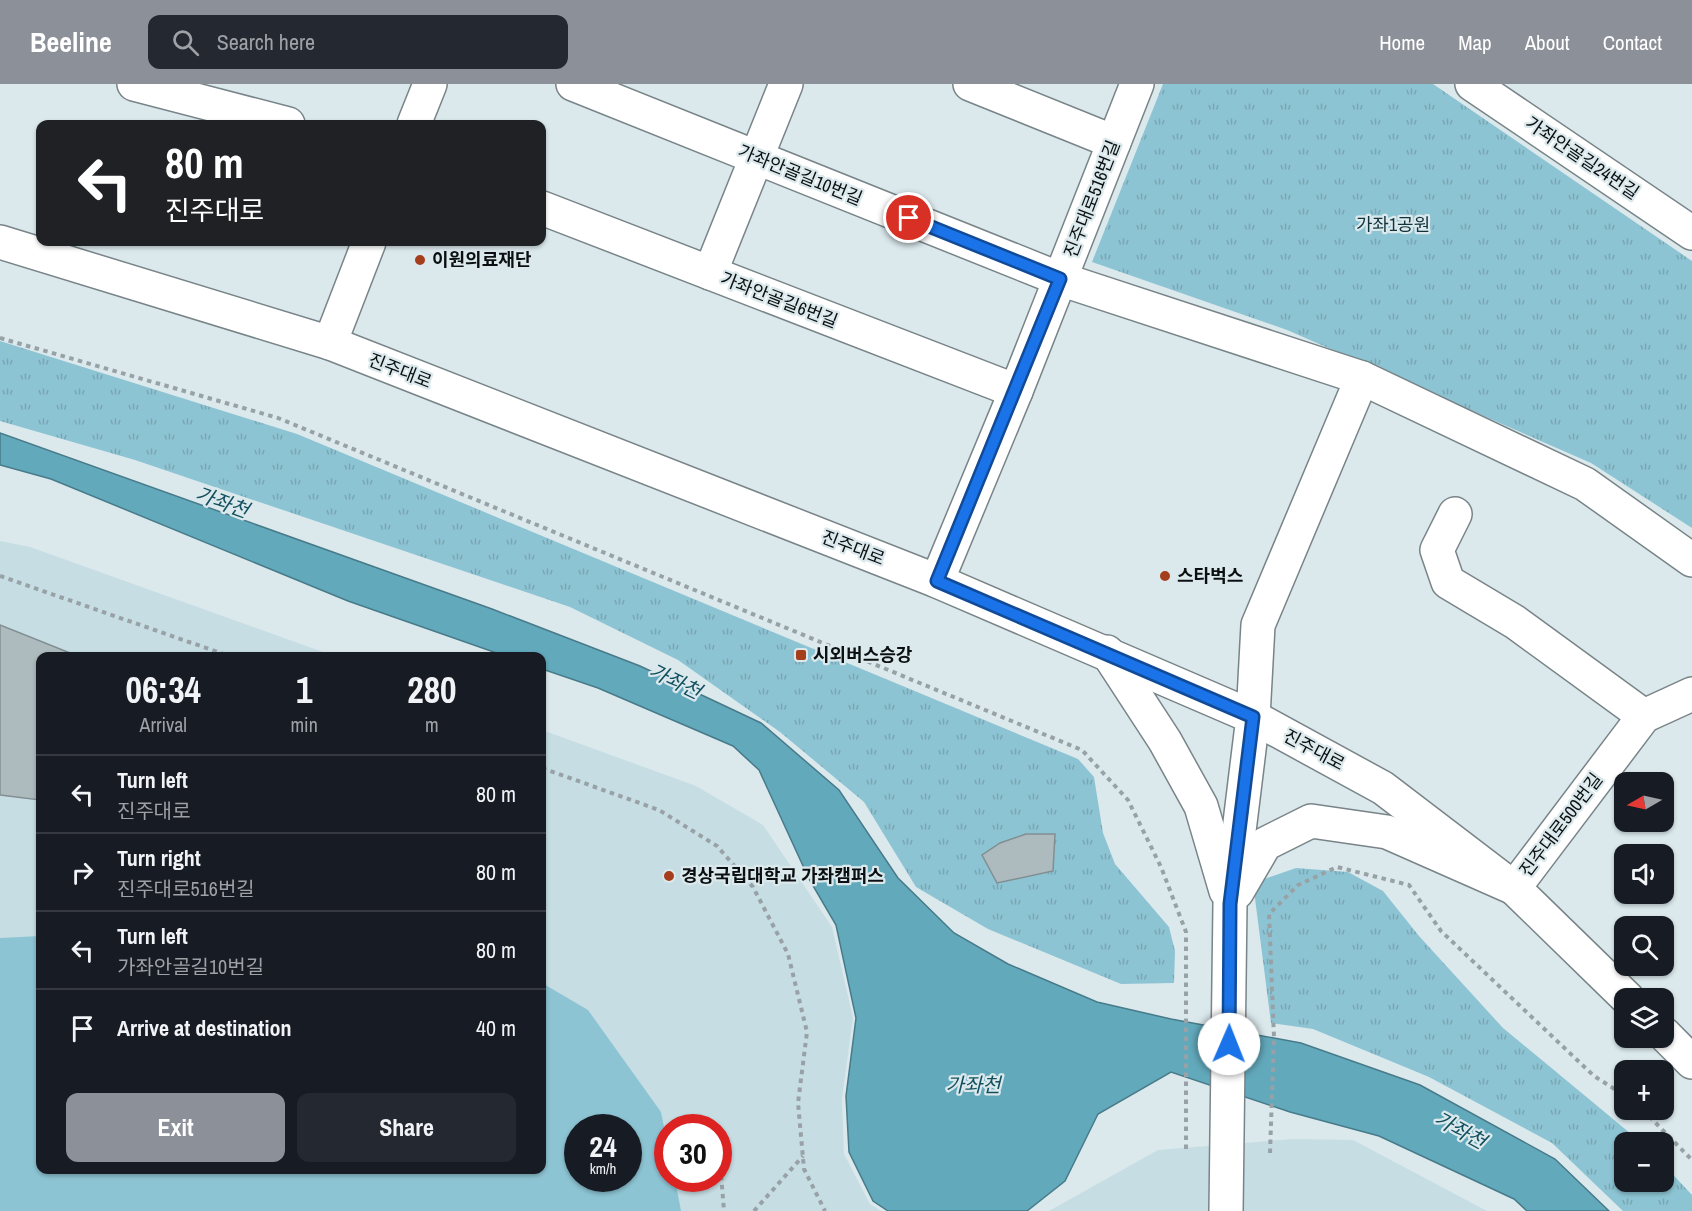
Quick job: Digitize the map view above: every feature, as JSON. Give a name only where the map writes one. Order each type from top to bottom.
[{"type":"street","points":[[135,84],[273,120]]},
{"type":"street","points":[[416,120],[430,84]]},
{"type":"street","name":"가좌안골길10번길","points":[[573,84],[1060,279],[1362,378],[1586,484],[1692,560]]},
{"type":"street","points":[[710,273],[786,84]]},
{"type":"street","points":[[970,84],[1114,142]]},
{"type":"street","name":"진주대로516번길","points":[[937,581],[1016,391],[1137,84]]},
{"type":"street","name":"가좌안골길24번길","points":[[1472,84],[1692,233]]},
{"type":"street","name":"가좌안골길6번길","points":[[546,210],[1016,391]]},
{"type":"street","name":"진주대로","points":[[0,242],[330,343],[937,581],[1107,652],[1253,717],[1383,788],[1514,888],[1617,988]]},
{"type":"street","points":[[330,343],[367,246]]},
{"type":"street","points":[[1226,1211],[1230,904],[1253,717],[1258,625],[1362,378]]},
{"type":"street","points":[[1455,514],[1437,550],[1448,582],[1515,622],[1644,716]]},
{"type":"street","points":[[1107,652],[1165,741],[1201,806],[1230,904]]},
{"type":"street","name":"진주대로500번길","points":[[1514,888],[1644,716],[1691,696]]},
{"type":"street","points":[[1230,904],[1265,844],[1311,821],[1387,832],[1514,888]]},
{"type":"street","points":[[1674,1044],[1692,1062]]},
{"type":"path","points":[[0,338],[278,418],[1082,750],[1128,800],[1161,867],[1186,932],[1188,1016],[1186,1152]]},
{"type":"path","points":[[0,576],[218,652]]},
{"type":"path","points":[[546,769],[659,810],[717,846],[753,887],[788,954],[807,1032],[798,1103],[804,1169],[825,1211]]},
{"type":"path","points":[[1270,1153],[1274,1037],[1269,914],[1298,885],[1337,867],[1409,885],[1441,932],[1594,1076],[1614,1089]]},
{"type":"path","points":[[1653,1120],[1692,1160]]},
{"type":"path","points":[[754,1211],[803,1156]]},
{"type":"path","points":[[722,1192],[724,1211]]},
{"type":"shaded area","name":"경상국립대학교 가좌캠퍼스","points":[[0,541],[30,547],[323,652],[36,652],[36,1174],[546,1174],[546,731],[696,786],[763,825],[832,927],[853,1018],[842,1098],[844,1154],[870,1204],[881,1211],[0,1211]]},
{"type":"shaded area","points":[[1293,1139],[1353,1140],[1487,1211],[1049,1211],[1158,1150]]},
{"type":"green space","name":"가좌1공원","points":[[1163,84],[1433,84],[1692,261],[1692,528],[1591,463],[1287,330],[1092,262]]},
{"type":"green space","points":[[0,341],[297,434],[1078,759],[1094,777],[1103,833],[1115,864],[1169,927],[1175,951],[1174,983],[1121,984],[988,929],[916,887],[864,802],[780,732],[678,660],[570,607],[135,460],[0,421]]},
{"type":"green space","points":[[1296,868],[1348,872],[1383,891],[1419,936],[1503,1028],[1629,1132],[1614,1132],[1614,1192],[1674,1192],[1674,1176],[1692,1195],[1692,1211],[1623,1211],[1552,1143],[1429,1077],[1313,1029],[1271,1023],[1253,883]]},
{"type":"green space","points":[[36,936],[36,1174],[546,1174],[546,985],[588,1010],[661,1112],[661,1114],[654,1114],[654,1192],[677,1192],[681,1211],[0,1211],[0,938]]},
{"type":"water","name":"가좌천","points":[[0,433],[492,609],[640,666],[761,723],[839,790],[898,878],[954,933],[1008,964],[1097,1002],[1171,1019],[1301,1043],[1420,1085],[1555,1159],[1609,1211],[1527,1211],[1514,1199],[1379,1136],[1290,1112],[1171,1072],[1098,1114],[1065,1181],[1027,1211],[888,1211],[873,1201],[849,1152],[846,1096],[856,1018],[836,925],[809,879],[759,770],[733,746],[598,688],[546,670],[546,652],[494,652],[348,601],[51,479],[0,465]]},
{"type":"building","points":[[0,625],[68,652],[36,652],[36,800],[0,795]]},
{"type":"building","points":[[1026,834],[1055,834],[1053,871],[997,883],[982,855],[1000,843]]},
{"type":"place","name":"이원의료재단","points":[[420,260]]},
{"type":"place","name":"스타벅스","points":[[1165,576]]},
{"type":"place","name":"시외버스승강","points":[[801,655]]},
{"type":"place","name":"경상국립대학교 가좌캠퍼스","points":[[669,876]]},
{"type":"route","points":[[909,218],[1060,279],[937,581],[1107,652],[1253,717],[1230,904],[1229,1044]]}]
